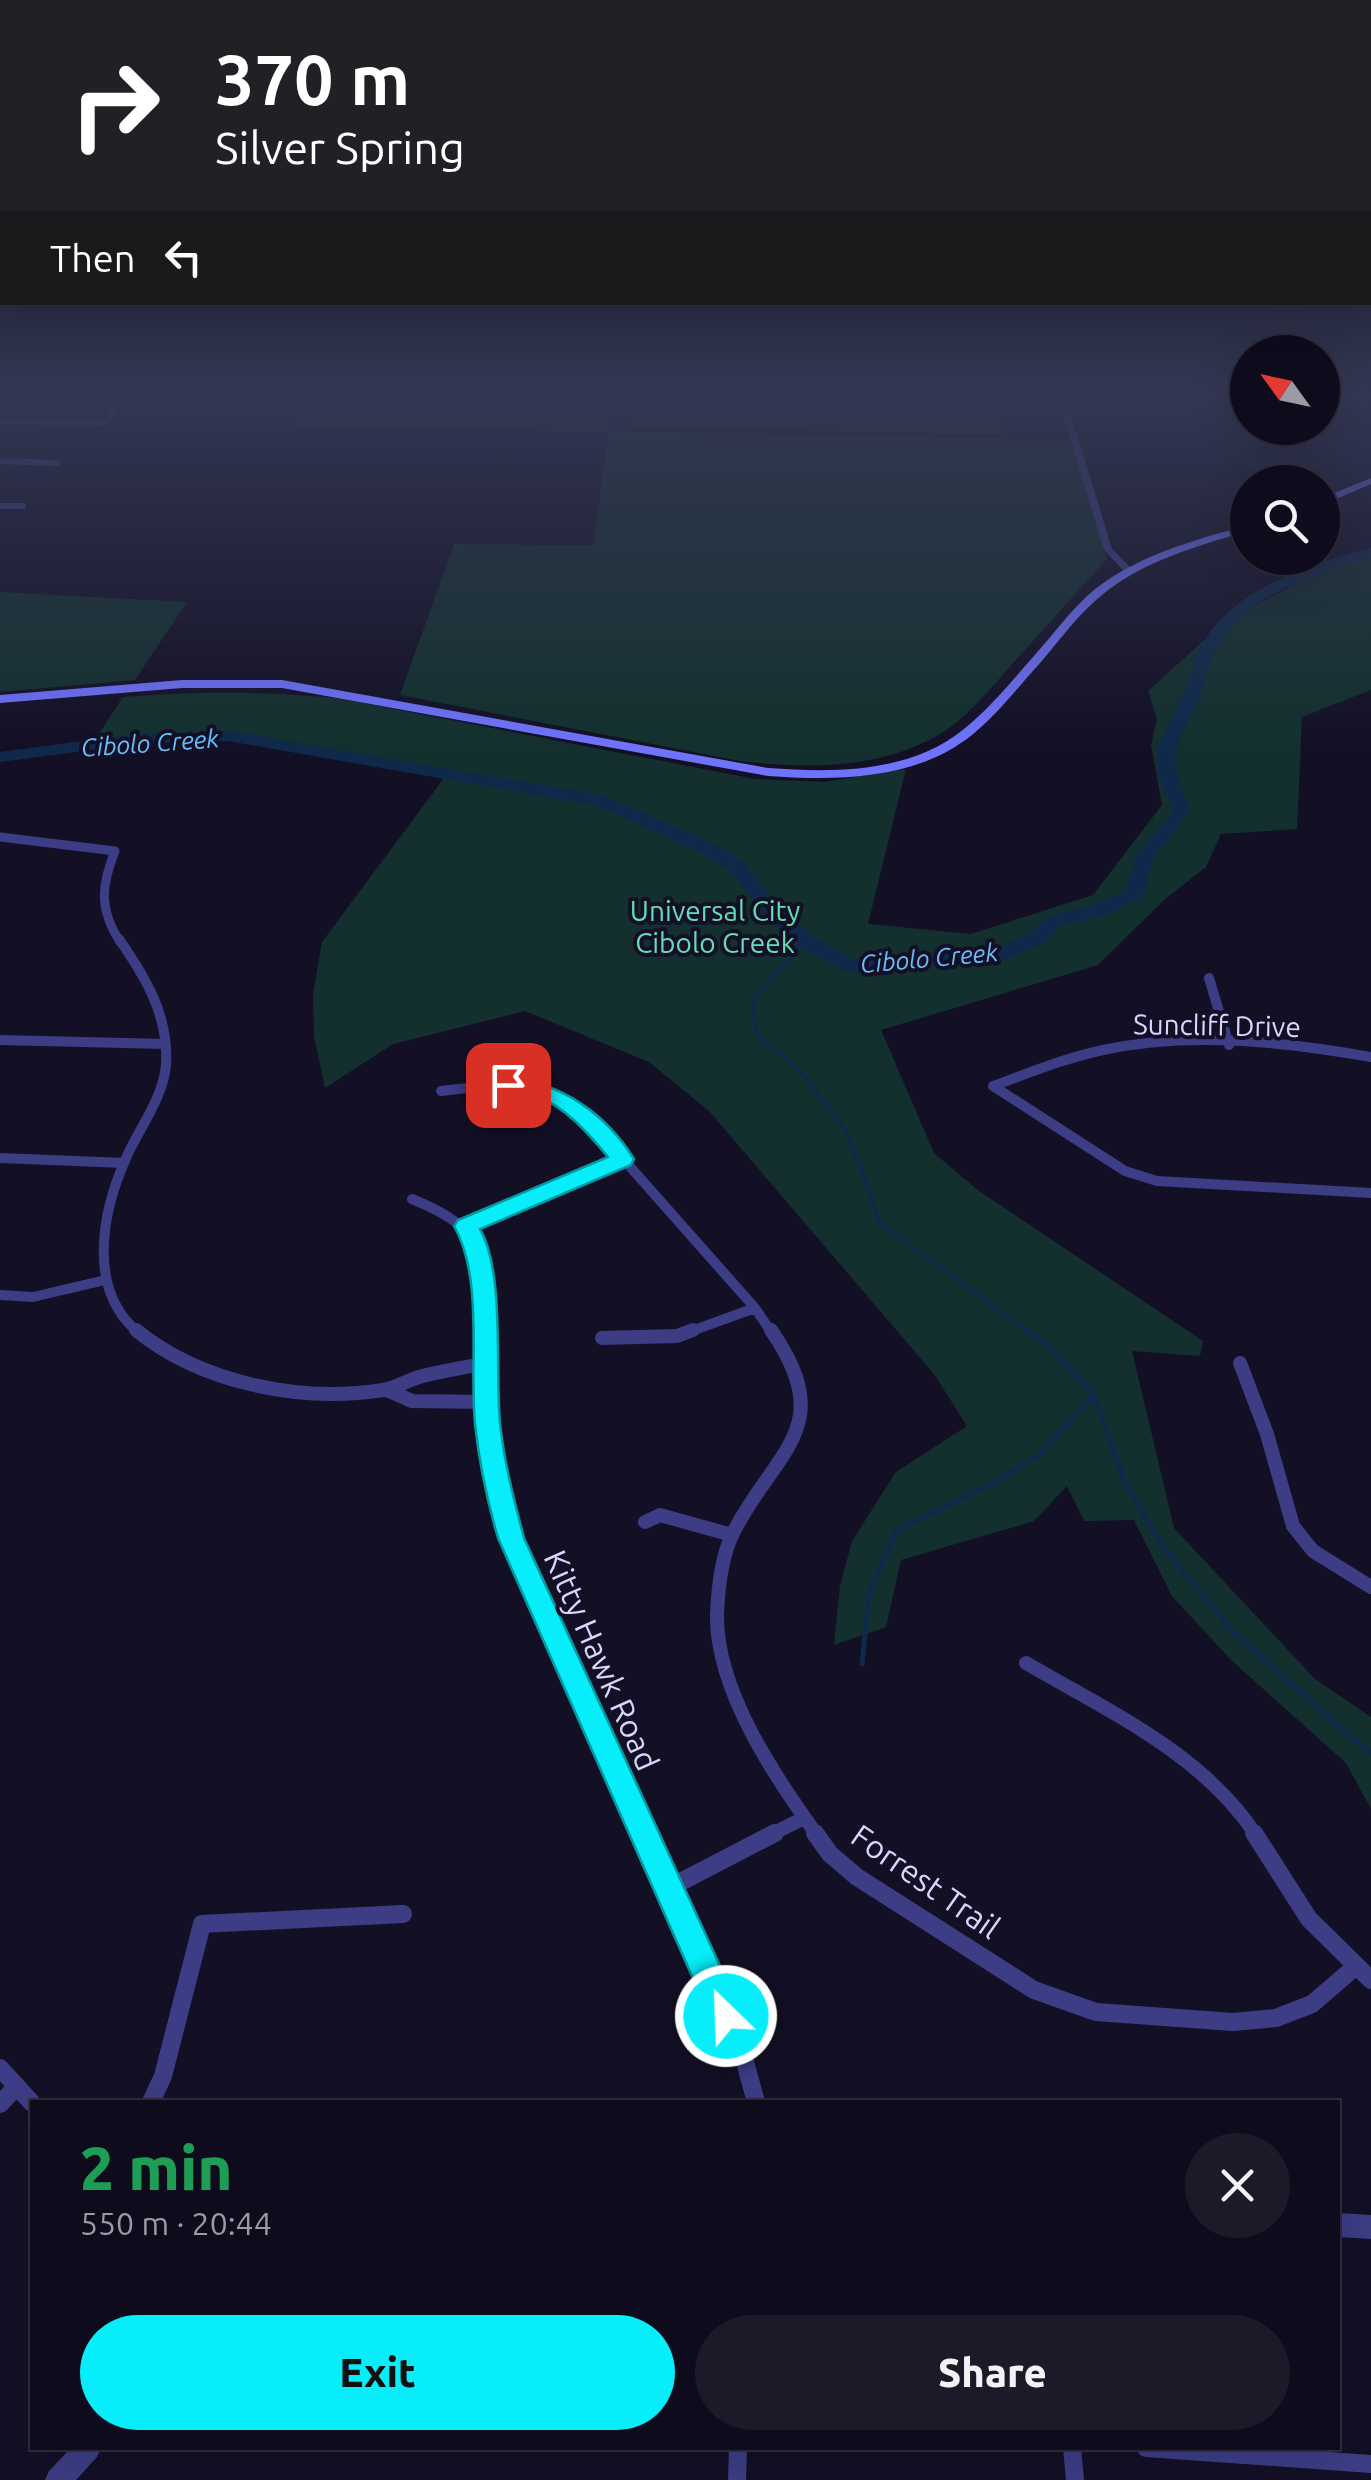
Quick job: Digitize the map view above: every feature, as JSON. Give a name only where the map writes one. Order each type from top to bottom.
[{"type":"main road","points":[[0,700],[182,684],[282,684],[768,772],[848,773],[919,759],[962,737],[1080,609],[1130,572],[1182,548],[1230,533]]},
{"type":"street","points":[[1097,515],[1108,550],[1130,572]]},
{"type":"street","points":[[0,837],[115,851],[102,879],[101,904],[108,926],[134,958],[154,996],[165,1044],[166,1066],[124,1163],[110,1207],[102,1282],[141,1335],[167,1356],[202,1371],[250,1385],[328,1392],[387,1390],[415,1378],[486,1363]]},
{"type":"street","points":[[1209,978],[1228,1045]]},
{"type":"street","points":[[0,1040],[165,1044]]},
{"type":"street","name":"Suncliff Drive","points":[[1371,1057],[1302,1048],[1177,1042],[1120,1046],[993,1086],[1126,1170],[1157,1182],[1371,1193]]},
{"type":"street","name":"Forrest Trail","points":[[442,1092],[488,1086],[534,1087],[574,1108],[755,1308],[795,1365],[801,1412],[790,1447],[732,1535],[720,1578],[717,1620],[728,1680],[778,1782],[830,1854],[858,1877],[1034,1990],[1074,2007],[1234,2022],[1276,2018],[1312,2004],[1354,1967]]},
{"type":"street","points":[[0,1158],[124,1163]]},
{"type":"street","points":[[412,1200],[447,1213],[466,1226],[623,1159]]},
{"type":"street","name":"Kitty Hawk Road","points":[[466,1226],[480,1263],[487,1402],[500,1497],[511,1538],[742,2051],[755,2100]]},
{"type":"street","points":[[0,1295],[33,1297],[102,1282]]},
{"type":"street","points":[[602,1338],[677,1336],[755,1308]]},
{"type":"street","points":[[1240,1363],[1267,1434],[1293,1526],[1313,1552],[1371,1587]]},
{"type":"street","points":[[387,1390],[412,1401],[487,1402]]},
{"type":"street","points":[[644,1522],[660,1514],[732,1535]]},
{"type":"street","points":[[1026,1663],[1173,1751],[1215,1786],[1252,1829],[1311,1920],[1371,1980]]},
{"type":"street","points":[[669,1888],[802,1819]]},
{"type":"street","points":[[152,2100],[164,2076],[202,1924],[403,1914]]},
{"type":"street","points":[[0,2068],[30,2101]]},
{"type":"street","points":[[0,2104],[18,2086]]},
{"type":"street","points":[[1340,2225],[1371,2227]]},
{"type":"street","points":[[58,2480],[86,2450]]},
{"type":"street","points":[[737,2480],[738,2450]]},
{"type":"street","points":[[1072,2450],[1075,2480]]},
{"type":"street","points":[[1174,2450],[1371,2464]]},
{"type":"green space","points":[[597,515],[1093,515],[1107,559],[985,695],[953,725],[907,750],[860,762],[788,765],[740,761],[400,695],[454,544],[593,545]]},
{"type":"green space","name":"Universal City Cibolo Creek","points":[[1371,549],[1371,690],[1302,717],[1297,829],[1221,834],[1206,867],[1164,900],[1098,965],[881,1030],[934,1153],[979,1191],[1203,1341],[1200,1356],[1132,1351],[1174,1528],[1315,1679],[1371,1717],[1371,1809],[1346,1763],[1231,1660],[1172,1596],[1134,1520],[1084,1521],[1067,1486],[1034,1521],[901,1560],[886,1627],[834,1645],[840,1586],[852,1541],[896,1472],[967,1426],[934,1374],[709,1111],[649,1062],[525,1011],[393,1044],[325,1088],[314,1036],[313,994],[322,942],[447,774],[297,743],[187,735],[96,738],[123,697],[260,693],[342,699],[755,779],[824,782],[906,769],[868,924],[971,934],[1093,895],[1162,805],[1151,745],[1157,719],[1148,691],[1224,622],[1312,575],[1340,575],[1340,560]]},
{"type":"green space","points":[[0,592],[187,602],[135,680],[0,692]]},
{"type":"waterway","name":"Cibolo Creek","points":[[0,757],[136,739],[228,736],[603,801],[711,850],[737,867],[779,918],[806,941],[848,966],[1004,953],[1036,939],[1055,920],[1104,909],[1135,893],[1146,855],[1182,811],[1166,773],[1164,752],[1190,699],[1208,648],[1226,623],[1283,584],[1371,552]]},
{"type":"waterway","points":[[806,941],[753,999],[756,1033],[801,1072],[847,1132],[880,1223],[1030,1333]]},
{"type":"waterway","points":[[1027,1330],[1048,1346],[1094,1395],[1124,1481],[1161,1544],[1235,1634],[1371,1754]]},
{"type":"waterway","points":[[862,1664],[869,1593],[897,1530],[994,1483],[1039,1455],[1093,1397]]},
{"type":"route","points":[[508,1085],[534,1087],[559,1098],[594,1126],[623,1159],[466,1226],[480,1263],[488,1424],[500,1497],[511,1538],[726,2016]]}]
